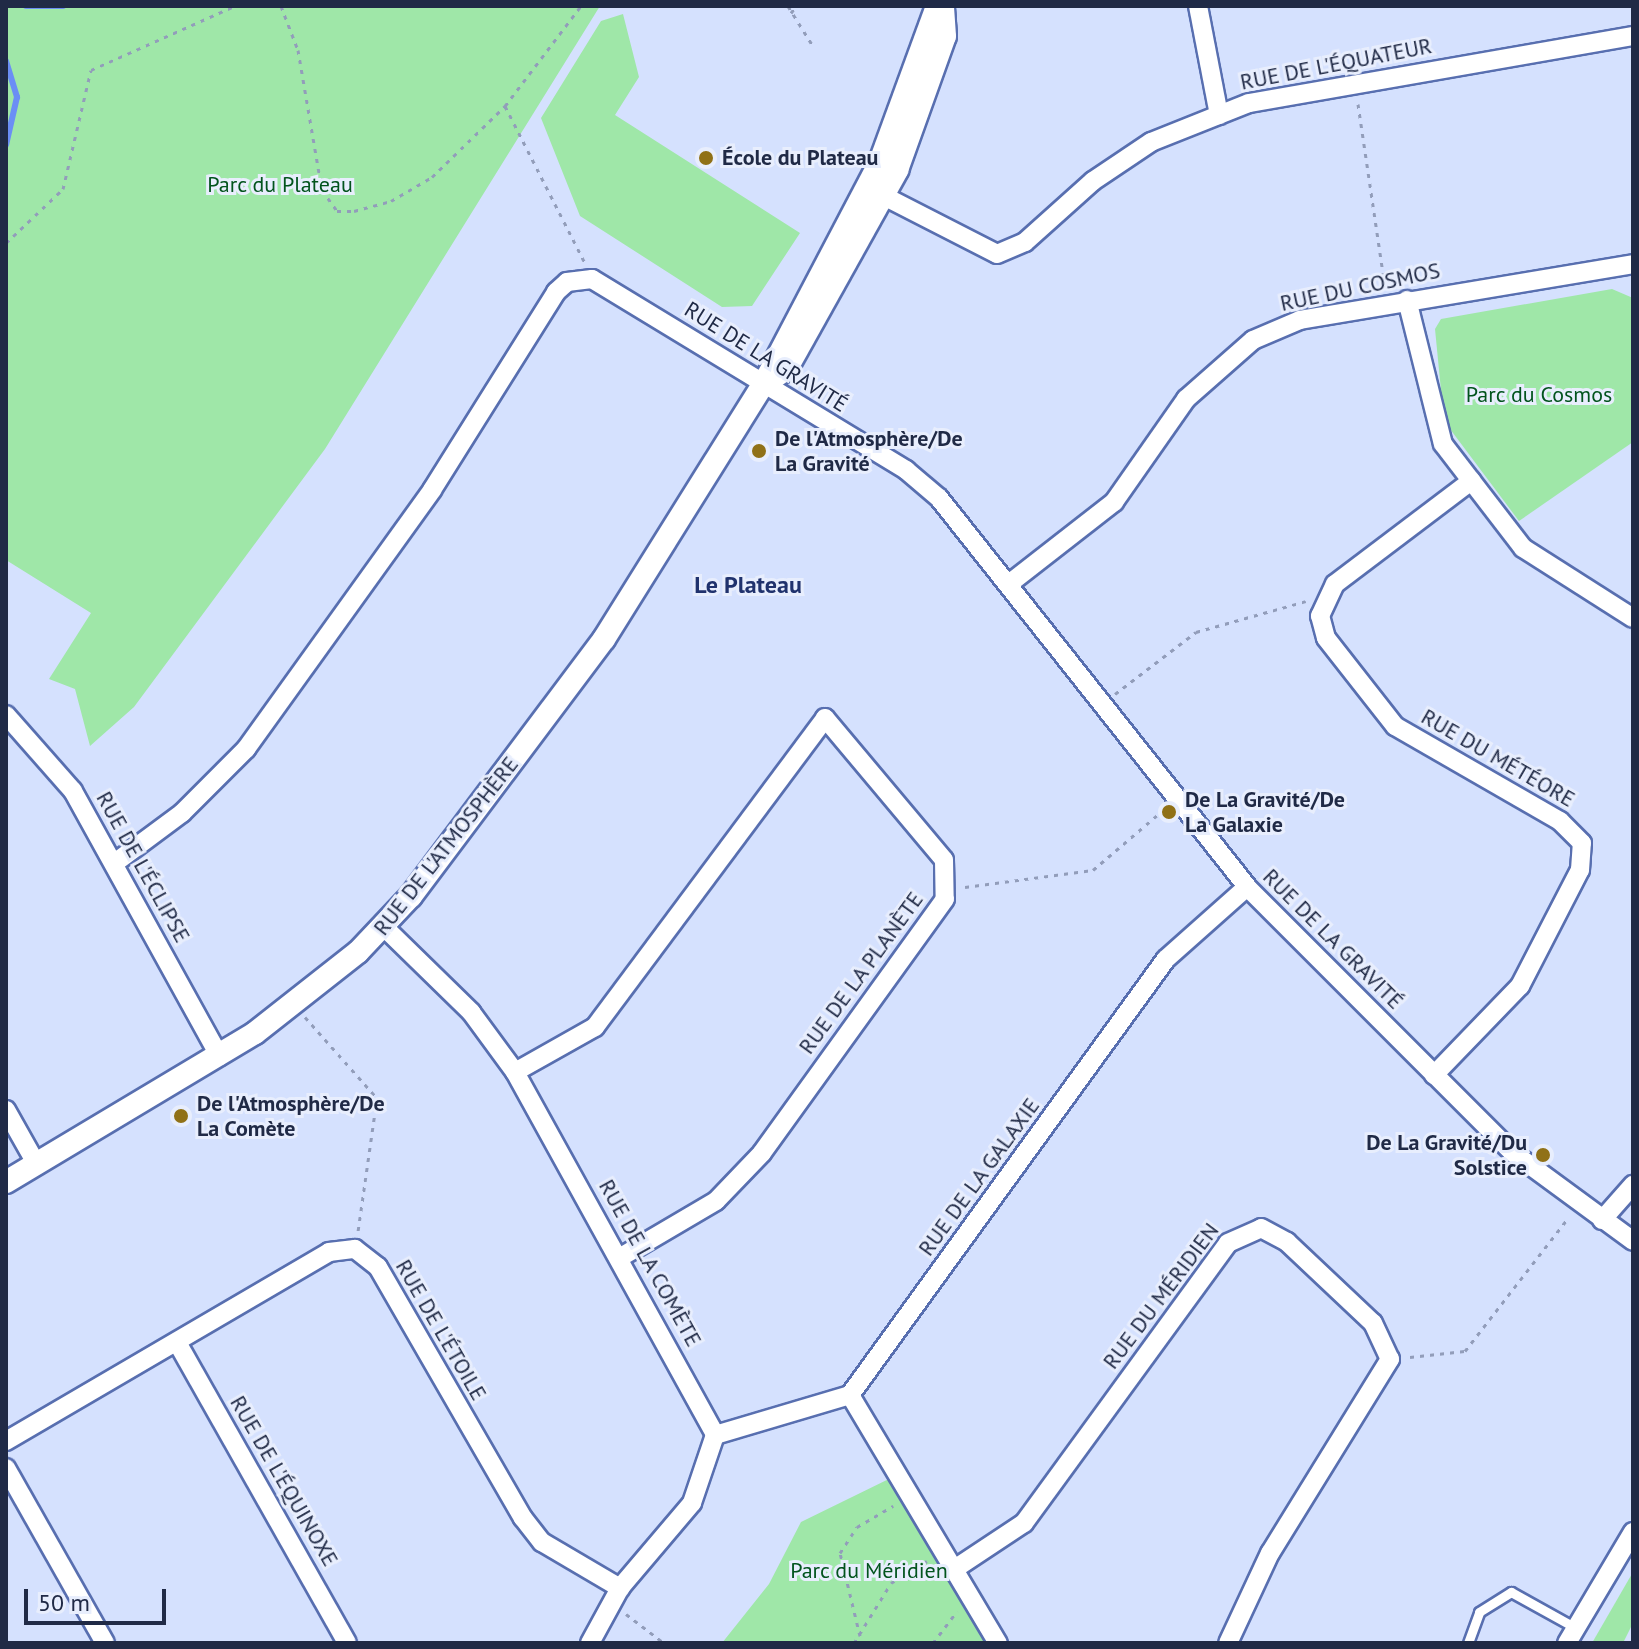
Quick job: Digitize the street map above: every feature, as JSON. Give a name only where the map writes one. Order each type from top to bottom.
[{"type":"street","name":"RUE DE L'ATMOSPHÈRE","points":[[888,166],[937,6]]},
{"type":"street","name":"RUE DE L'ATMOSPHÈRE","points":[[6,1182],[219,1056],[295,1005],[384,927],[604,639],[763,385],[787,368],[876,192],[945,36],[943,6]]},
{"type":"street","points":[[1198,6],[1219,115]]},
{"type":"street","name":"RUE DE L'ÉQUATEUR","points":[[876,192],[997,254],[1025,242],[1084,188],[1151,142],[1219,115],[1354,81],[1633,36]]},
{"type":"street","name":"RUE DU COSMOS","points":[[1010,583],[1114,502],[1186,399],[1227,357],[1300,320],[1387,302],[1633,264]]},
{"type":"street","points":[[116,862],[182,813],[246,749],[432,490],[556,292],[567,282],[592,279]]},
{"type":"street","name":"RUE DE LA GRAVITÉ","points":[[592,279],[906,470],[1010,583],[1174,800],[1247,887],[1512,1152],[1633,1241]]},
{"type":"street","points":[[1407,300],[1433,424],[1471,481],[1547,569],[1633,618]]},
{"type":"street","points":[[1325,595],[1471,481]]},
{"type":"street","name":"RUE DU MÉTÉORE","points":[[1325,595],[1326,638],[1395,726],[1560,821],[1582,843],[1580,870],[1520,986],[1434,1075]]},
{"type":"street","name":"RUE DE L'ÉCLIPSE","points":[[6,715],[60,773],[116,862],[219,1056]]},
{"type":"street","name":"RUE DE LA PLANÈTE","points":[[515,1072],[595,1027],[825,718],[944,860],[950,889],[738,1182],[621,1257]]},
{"type":"street","name":"RUE DE LA GALAXIE","points":[[850,1395],[1166,959],[1247,887]]},
{"type":"street","name":"RUE DE LA COMÈTE","points":[[384,927],[471,1012],[515,1072],[621,1257],[715,1435]]},
{"type":"street","points":[[6,1110],[37,1165]]},
{"type":"street","points":[[1602,1220],[1633,1185]]},
{"type":"street","name":"RUE DU MÉRIDIEN","points":[[953,1570],[1024,1523],[1237,1233],[1261,1228],[1287,1242],[1383,1335],[1390,1359]]},
{"type":"street","points":[[6,1441],[178,1344],[329,1252],[355,1249]]},
{"type":"street","name":"RUE DE L'ÉTOILE","points":[[355,1249],[378,1267],[523,1518],[542,1542],[620,1588]]},
{"type":"street","name":"RUE DE L'ÉQUINOXE","points":[[178,1344],[347,1643]]},
{"type":"street","points":[[1228,1643],[1270,1553],[1390,1359]]},
{"type":"street","points":[[590,1643],[620,1588],[692,1503],[715,1435],[850,1395],[998,1643]]},
{"type":"street","points":[[6,1468],[105,1643]]},
{"type":"street","points":[[1572,1636],[1633,1532]]},
{"type":"lane","points":[[1468,1643],[1479,1612],[1511,1592],[1572,1636]]},
{"type":"path","points":[[6,243],[63,189],[91,70],[235,6]]},
{"type":"path","points":[[281,6],[298,50],[322,190],[337,211],[372,209],[413,191],[505,106],[581,6]]},
{"type":"path","points":[[788,6],[813,46]]},
{"type":"path","points":[[791,13],[796,6]]},
{"type":"path","points":[[1354,81],[1387,302]]},
{"type":"path","points":[[505,106],[592,279]]},
{"type":"path","points":[[1102,704],[1196,632],[1325,595]]},
{"type":"path","points":[[950,889],[1093,870],[1174,800]]},
{"type":"path","points":[[295,1005],[377,1098],[355,1249]]},
{"type":"path","points":[[1390,1359],[1465,1351],[1579,1203]]},
{"type":"path","points":[[860,1636],[840,1553],[869,1517],[911,1498]]},
{"type":"path","points":[[854,1643],[891,1583],[943,1551]]},
{"type":"path","points":[[933,1643],[968,1597]]},
{"type":"path","points":[[609,1604],[664,1643]]},
{"type":"green space","name":"Parc du Plateau","points":[[6,6],[600,6],[325,449],[134,707],[90,746],[75,689],[49,679],[91,613],[6,560]]},
{"type":"green space","points":[[623,14],[639,77],[615,115],[800,233],[752,306],[722,307],[580,216],[541,118],[601,21]]},
{"type":"green space","name":"Parc du Cosmos","points":[[1612,289],[1633,298],[1633,442],[1519,521],[1444,421],[1435,329],[1441,319]]},
{"type":"green space","name":"Parc du Méridien","points":[[897,1475],[998,1643],[722,1643],[769,1584],[801,1522]]},
{"type":"green space","points":[[1633,1572],[1633,1623],[1623,1643],[1592,1643]]},
{"type":"waterway","points":[[26,6],[63,6]]},
{"type":"waterway","points":[[6,61],[17,97],[6,145]]},
{"type":"place","name":"École du Plateau","points":[[706,158]]},
{"type":"place","name":"De l'Atmosphère/De La Gravité","points":[[759,451]]},
{"type":"place","name":"De La Gravité/De La Galaxie","points":[[1169,812]]},
{"type":"place","name":"De l'Atmosphère/De La Comète","points":[[181,1116]]},
{"type":"place","name":"De La Gravité/Du Solstice","points":[[1543,1155]]},
{"type":"district","name":"Le Plateau","points":[[748,585]]}]
